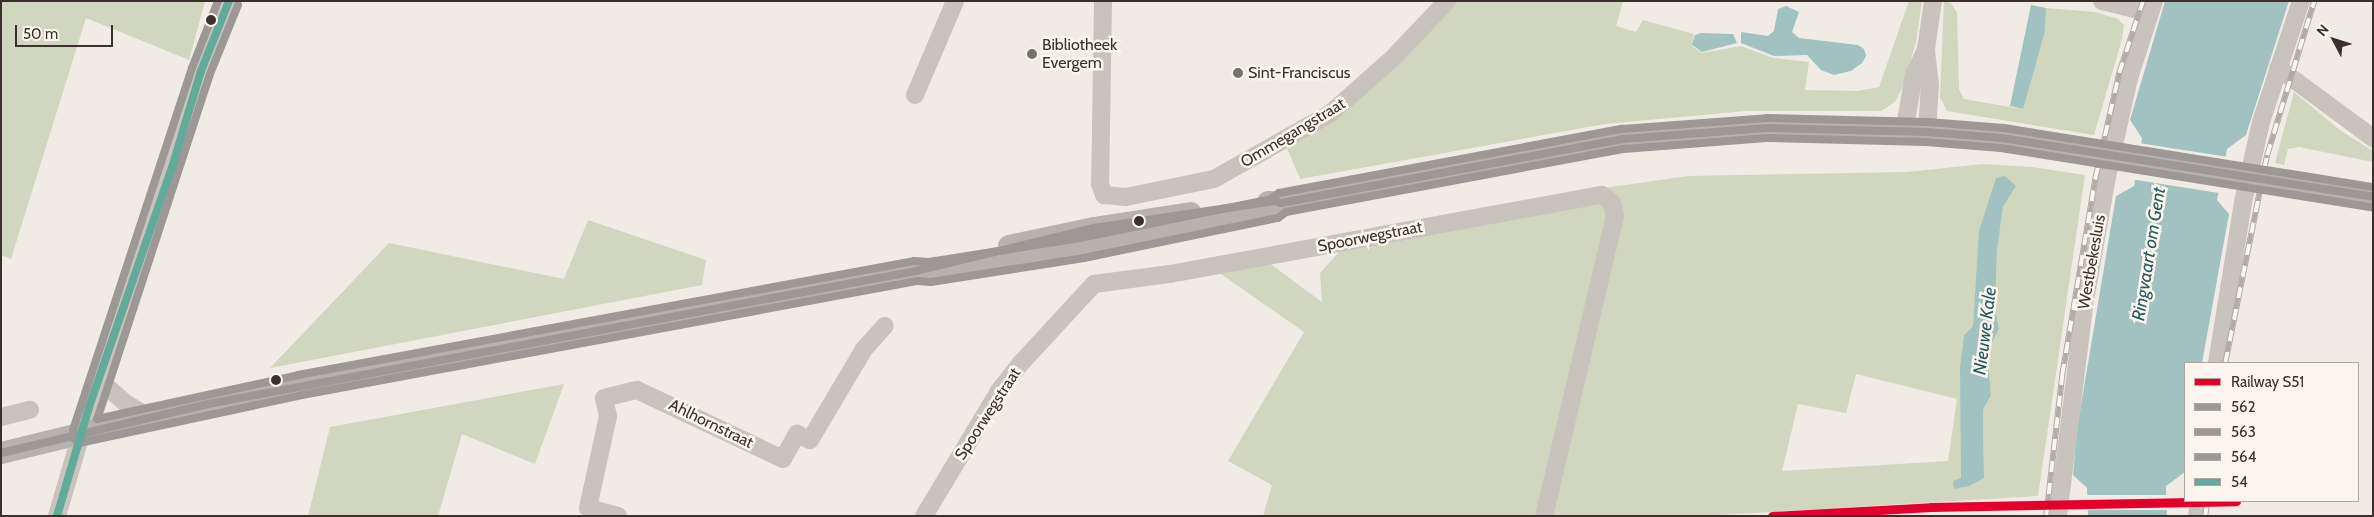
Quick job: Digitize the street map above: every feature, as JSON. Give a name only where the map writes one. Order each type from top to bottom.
[{"type":"main road","points":[[1,453],[149,416],[310,383],[916,271],[929,272],[1082,248],[1276,208],[1282,203],[1623,140],[1767,128],[1927,132],[2079,150],[2373,197]]},
{"type":"street","points":[[56,516],[98,379],[174,161],[201,71],[230,1]]},
{"type":"street","points":[[915,95],[955,1]]},
{"type":"street","name":"Ommegangstraat","points":[[1104,1],[1100,184],[1104,195],[1126,198],[1205,183],[1246,162],[1341,106],[1393,58],[1436,4]]},
{"type":"street","points":[[1927,132],[1930,84],[1926,49],[1933,1]]},
{"type":"street","name":"Westbekesluis","points":[[2058,516],[2084,306],[2107,177],[2120,110],[2152,7],[2102,1]]},
{"type":"street","points":[[2218,362],[2243,202],[2261,122],[2301,1]]},
{"type":"street","points":[[1904,132],[1914,75],[1926,49]]},
{"type":"street","points":[[2278,68],[2373,138]]},
{"type":"street","name":"Spoorwegstraat","points":[[924,516],[1004,384],[1094,284],[1170,274],[1602,195],[1612,203],[1615,216],[1544,516]]},
{"type":"street","name":"Ahlhornstraat","points":[[618,516],[588,508],[608,416],[604,398],[637,390],[783,459],[797,434],[810,440],[864,350],[885,326]]},
{"type":"street","points":[[98,379],[127,404],[149,416]]},
{"type":"street","points":[[1,417],[30,410]]},
{"type":"street","points":[[2197,516],[2198,502]]},
{"type":"green space","points":[[1,1],[205,1],[189,60],[86,18],[11,259],[1,255]]},
{"type":"green space","points":[[1458,1],[1623,1],[1616,26],[1636,32],[1643,20],[1694,34],[1692,46],[1702,53],[1741,46],[1773,58],[1809,62],[1805,90],[1858,91],[1879,87],[1909,1],[1922,1],[1916,42],[1903,86],[1895,102],[1881,111],[1746,111],[1605,124],[1300,179],[1287,148],[1347,111]]},
{"type":"green space","points":[[1944,1],[1951,3],[1957,13],[1959,89],[1964,99],[2022,109],[2045,33],[2046,8],[2095,12],[2118,19],[2124,25],[2122,39],[2094,135],[1947,111],[1940,97]]},
{"type":"green space","points":[[2294,92],[2341,131],[2373,151],[2373,162],[2299,147],[2288,149],[2284,165],[2275,163]]},
{"type":"green space","points":[[1983,164],[2032,167],[2085,175],[2038,496],[1703,516],[1552,516],[1620,217],[1604,188],[1688,176],[1907,172]],"holes":[[[1996,179],[2016,186],[2003,207],[1997,251],[1995,309],[1999,329],[1991,345],[1988,364],[1991,395],[1983,410],[1984,478],[1961,392],[1960,366],[1964,335],[1973,326],[1980,231]],[[1856,374],[1957,399],[1948,461],[1782,471],[1798,404],[1846,413]]]},
{"type":"green space","points":[[1595,202],[1605,208],[1609,217],[1538,516],[1263,516],[1272,485],[1228,461],[1304,332],[1218,272],[1269,263],[1322,302],[1320,273],[1341,250]]},
{"type":"green space","points":[[588,220],[706,260],[702,285],[270,368],[389,243],[564,279]]},
{"type":"green space","points":[[564,384],[535,464],[462,434],[438,516],[308,516],[330,427]]},
{"type":"water","name":"Ringvaart om Gent","points":[[2165,1],[2289,1],[2246,135],[2227,149],[2217,200],[2229,214],[2202,362],[2184,362],[2184,473],[2166,486],[2167,516],[2088,516],[2087,488],[2073,475],[2077,429],[2116,196],[2134,186],[2142,138],[2130,120]]},
{"type":"water","points":[[2031,5],[2046,8],[2045,32],[2023,109],[2010,106]]},
{"type":"water","points":[[1786,6],[1799,12],[1792,32],[1799,38],[1858,45],[1864,49],[1866,56],[1862,63],[1851,71],[1834,75],[1821,70],[1807,55],[1774,56],[1741,43],[1741,32],[1768,36],[1774,31],[1778,9]]},
{"type":"water","points":[[1701,33],[1733,34],[1737,43],[1702,52],[1692,45],[1695,35]]},
{"type":"water","name":"Nieuwe Kale","points":[[2005,176],[2016,186],[2003,207],[1997,251],[1995,309],[1999,329],[1991,345],[1988,364],[1991,395],[1983,410],[1984,478],[1969,486],[1954,489],[1953,481],[1961,478],[1960,366],[1964,335],[1973,326],[1979,231],[1996,178]]},
{"type":"pier","points":[[2139,143],[2228,157],[2222,194],[2133,180]]},
{"type":"pier","points":[[2085,495],[2169,495],[2169,510],[2085,510]]},
{"type":"railway","points":[[2046,516],[2062,375],[2095,179],[2119,73],[2143,1]]},
{"type":"railway","points":[[2225,362],[2267,155],[2314,1]]},
{"type":"railway","points":[[2205,516],[2207,502]]},
{"type":"rail line","name":"S51","points":[[1772,516],[1931,507],[2185,502]]},
{"type":"transit line","name":"563","points":[[218,1],[192,68],[73,430],[73,438],[79,443],[302,395],[917,281],[931,282],[1084,258],[1278,218],[1286,212],[1624,149],[1767,138],[1926,142],[2001,148],[2371,207]]},
{"type":"transit line","name":"54","points":[[57,516],[89,407],[174,161],[201,71],[229,1]]},
{"type":"transit line","name":"564","points":[[238,5],[210,74],[97,419],[298,375],[914,261],[929,262],[1080,238],[1271,199],[1279,193],[1622,129],[1767,118],[1928,122],[2004,128],[2373,187]]},
{"type":"transit line","name":"562","points":[[1,453],[208,404],[916,271],[1094,228],[1275,201],[1281,203],[1623,139],[1767,128],[1927,132],[2002,138],[2373,197]]},
{"type":"place","name":"Bibliotheek Evergem","points":[[1032,54]]},
{"type":"place","name":"Sint-Franciscus","points":[[1238,73]]}]
